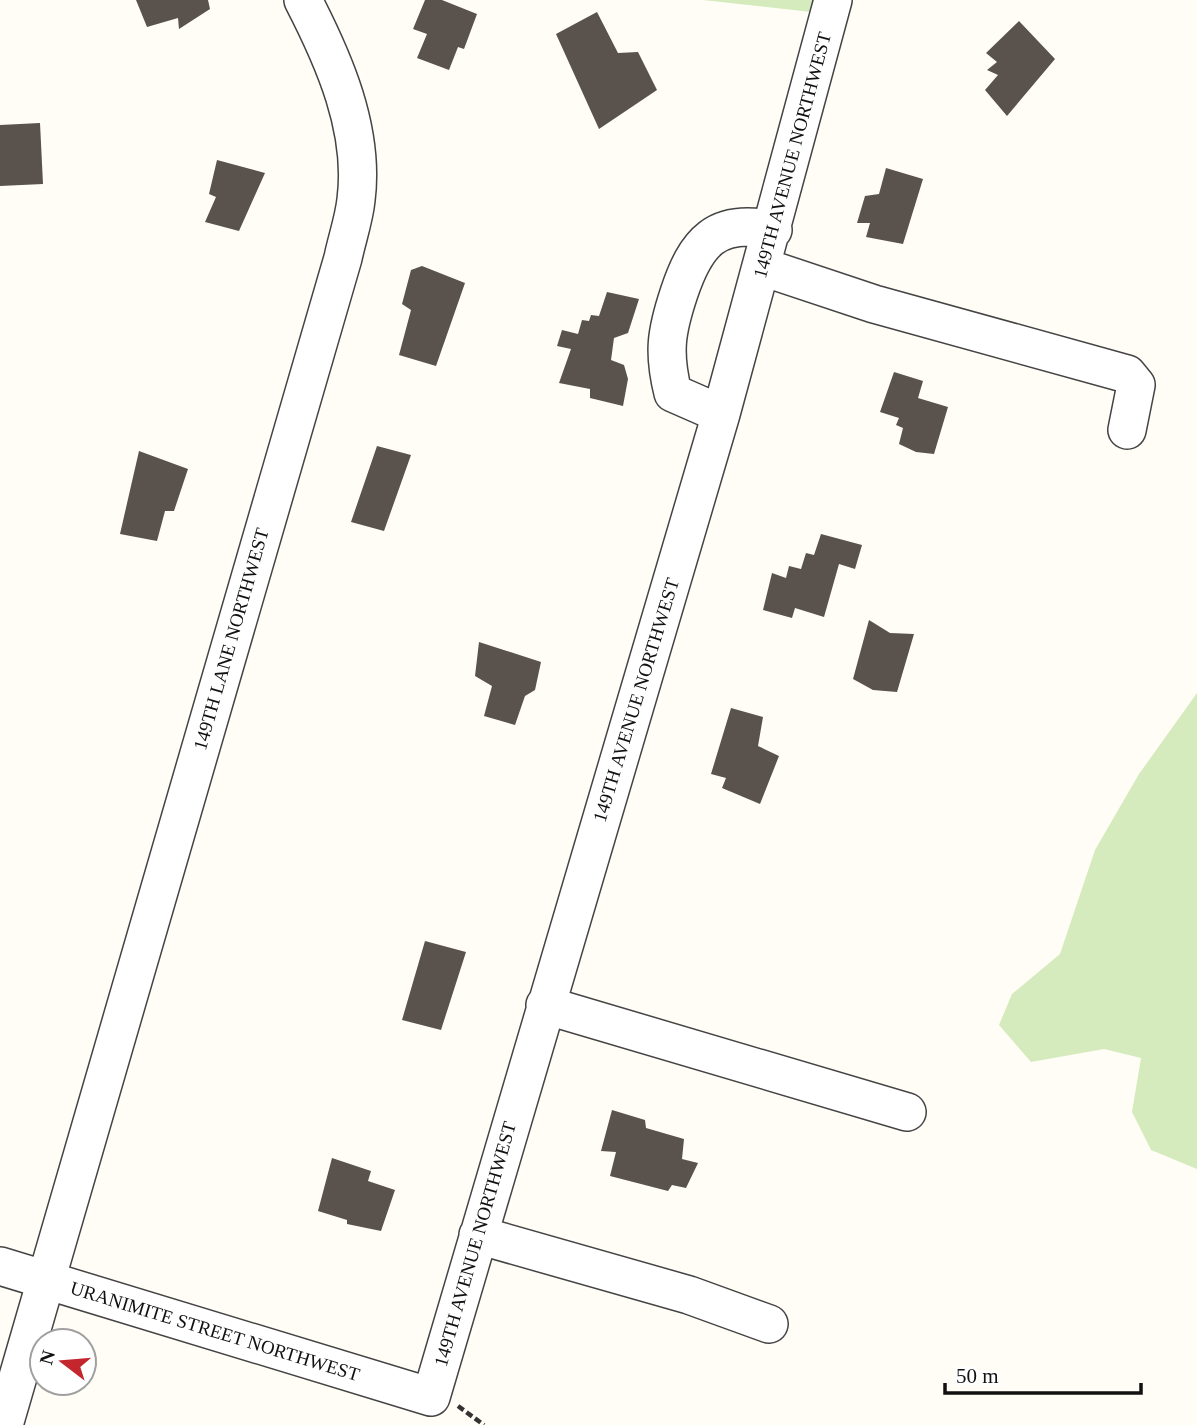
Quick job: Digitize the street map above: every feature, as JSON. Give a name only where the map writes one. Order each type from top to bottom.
[{"type":"street","name":"149TH LANE NORTHWEST","points":[[4,1425],[343,258],[356,199],[355,140],[337,73],[303,0]]},
{"type":"street","name":"149TH AVENUE NORTHWEST","points":[[430,1397],[721,414],[763,267],[833,0]]},
{"type":"street","points":[[721,414],[673,393],[665,363],[667,330],[691,259],[704,244],[727,229],[749,225],[773,230]]},
{"type":"street","points":[[763,267],[874,304],[1127,374],[1136,385],[1127,430]]},
{"type":"street","points":[[545,1005],[906,1112]]},
{"type":"street","points":[[478,1235],[689,1295],[769,1324]]},
{"type":"street","name":"URANIMITE STREET NORTHWEST","points":[[0,1266],[430,1397]]},
{"type":"green space","points":[[703,0],[833,0],[829,14]]},
{"type":"green space","points":[[1197,693],[1197,1169],[1151,1150],[1132,1112],[1141,1058],[1104,1049],[1031,1062],[999,1025],[1012,994],[1060,954],[1095,850],[1139,774]]},
{"type":"building","points":[[136,0],[208,0],[210,9],[179,29],[178,18],[147,27]]},
{"type":"building","points":[[425,0],[442,0],[477,14],[464,49],[458,47],[449,70],[417,58],[427,34],[413,29]]},
{"type":"building","points":[[597,12],[618,53],[638,52],[657,90],[599,129],[556,34]]},
{"type":"building","points":[[1019,21],[1055,59],[1007,116],[985,90],[998,75],[987,70],[997,62],[986,53]]},
{"type":"building","points":[[40,123],[43,184],[0,186],[0,125]]},
{"type":"building","points":[[217,160],[265,173],[239,231],[205,222],[216,197],[209,194]]},
{"type":"building","points":[[886,168],[923,179],[903,244],[866,237],[870,223],[857,223],[865,196],[879,194]]},
{"type":"building","points":[[422,266],[465,283],[436,366],[399,355],[411,310],[402,304],[411,270]]},
{"type":"building","points":[[607,292],[639,299],[628,333],[614,338],[611,360],[624,365],[628,379],[623,406],[590,398],[590,389],[559,383],[571,349],[557,346],[562,330],[578,334],[582,320],[589,321],[591,315],[599,316]]},
{"type":"building","points":[[894,372],[923,381],[918,398],[948,407],[934,454],[916,452],[899,444],[903,428],[896,425],[899,418],[880,412]]},
{"type":"building","points":[[377,446],[411,455],[384,531],[351,522]]},
{"type":"building","points":[[139,451],[188,469],[174,511],[165,511],[157,541],[120,534]]},
{"type":"building","points":[[821,534],[862,545],[855,569],[839,564],[824,617],[795,608],[792,618],[763,610],[772,573],[786,578],[789,566],[801,569],[806,553],[814,555]]},
{"type":"building","points":[[869,620],[890,633],[914,634],[897,692],[873,690],[853,679]]},
{"type":"building","points":[[479,642],[541,662],[535,690],[525,696],[515,725],[484,716],[492,686],[475,676]]},
{"type":"building","points":[[731,708],[763,717],[758,746],[779,756],[760,804],[722,788],[726,778],[711,774]]},
{"type":"building","points":[[425,941],[466,952],[441,1030],[402,1020]]},
{"type":"building","points":[[612,1110],[645,1120],[646,1128],[684,1139],[682,1159],[698,1163],[686,1188],[672,1185],[668,1191],[610,1176],[616,1152],[601,1151]]},
{"type":"building","points":[[332,1158],[371,1171],[368,1181],[395,1190],[381,1231],[347,1224],[347,1220],[318,1211]]}]
